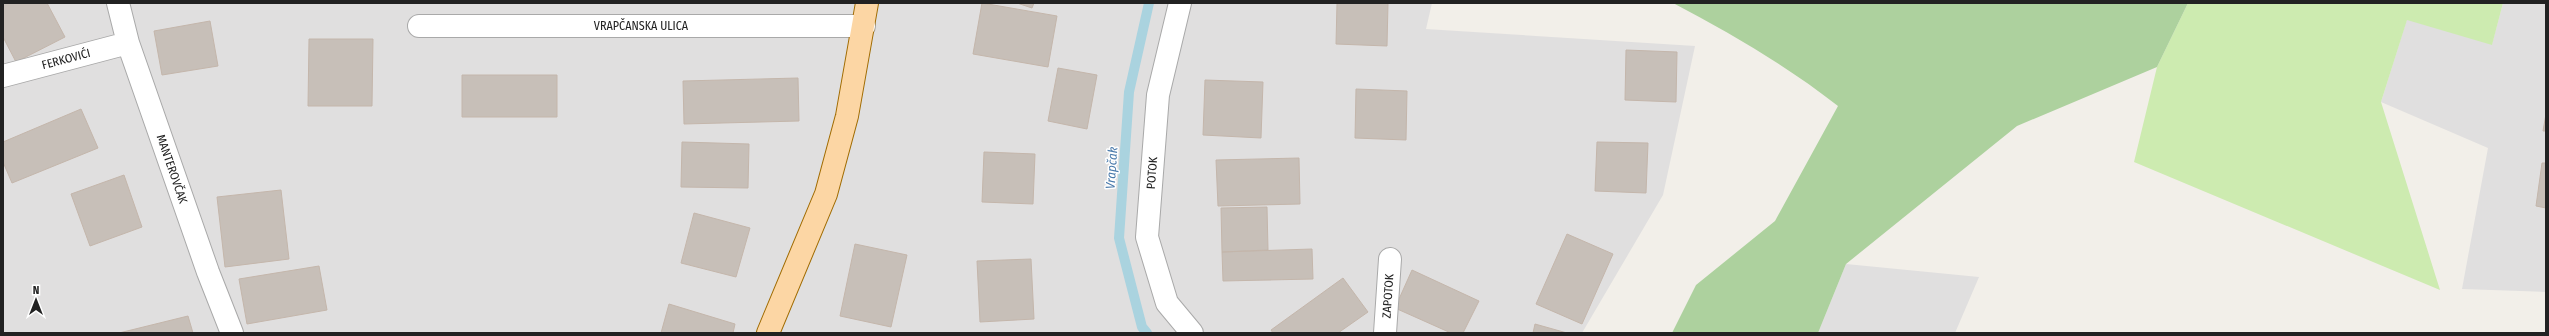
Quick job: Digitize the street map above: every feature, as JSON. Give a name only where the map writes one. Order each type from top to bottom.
[{"type":"main road","points":[[768,333],[826,194],[847,116],[867,3]]},
{"type":"street","name":"MANTEROVČAK","points":[[118,3],[128,43],[208,272],[232,333]]},
{"type":"street","name":"POTOK","points":[[1180,3],[1158,95],[1147,237],[1167,303],[1192,333]]},
{"type":"street","name":"VRAPČANSKA ULICA","points":[[419,26],[864,26]]},
{"type":"street","name":"FERKOVIĆI","points":[[3,76],[128,43]]},
{"type":"street","name":"ZAPOTOK","points":[[1385,333],[1390,258]]},
{"type":"shaded area","points":[[3,3],[1432,3],[1426,29],[1695,46],[1663,195],[1582,333],[3,333]]},
{"type":"shaded area","points":[[2503,3],[2546,3],[2546,292],[2462,289],[2488,148],[2381,102],[2407,19],[2492,44]]},
{"type":"shaded area","points":[[1846,264],[1979,277],[1955,333],[1818,333]]},
{"type":"green space","points":[[1673,3],[2188,3],[2157,67],[2017,126],[1846,264],[1818,333],[1672,333],[1696,285],[1775,221],[1838,106],[1799,77],[1758,51]]},
{"type":"green space","points":[[2188,3],[2503,3],[2492,45],[2407,20],[2381,102],[2440,290],[2134,162],[2157,67]]},
{"type":"building","points":[[47,3],[65,37],[16,62],[3,37],[3,4]]},
{"type":"building","points":[[982,3],[1057,16],[1048,67],[973,54]]},
{"type":"building","points":[[1017,3],[1034,3],[1032,8]]},
{"type":"building","points":[[1337,3],[1388,3],[1387,46],[1336,44]]},
{"type":"building","points":[[210,21],[218,66],[162,75],[154,31]]},
{"type":"building","points":[[309,39],[373,39],[372,106],[308,106]]},
{"type":"building","points":[[1626,50],[1677,52],[1676,102],[1625,100]]},
{"type":"building","points":[[1058,68],[1097,75],[1087,129],[1048,121]]},
{"type":"building","points":[[462,75],[557,75],[557,117],[462,117]]},
{"type":"building","points":[[798,78],[799,121],[684,124],[683,81]]},
{"type":"building","points":[[1205,80],[1263,82],[1261,138],[1203,135]]},
{"type":"building","points":[[1356,89],[1407,91],[1406,140],[1355,138]]},
{"type":"building","points":[[81,109],[98,148],[12,183],[3,162],[3,142]]},
{"type":"building","points":[[2546,114],[2546,131],[2543,131]]},
{"type":"building","points":[[682,142],[749,144],[748,188],[681,187]]},
{"type":"building","points":[[1597,142],[1648,143],[1646,193],[1595,191]]},
{"type":"building","points":[[984,152],[1035,154],[1033,204],[982,202]]},
{"type":"building","points":[[1299,158],[1300,204],[1218,206],[1216,160]]},
{"type":"building","points":[[2542,163],[2546,163],[2546,208],[2536,206]]},
{"type":"building","points":[[124,175],[142,227],[90,246],[71,194]]},
{"type":"building","points":[[281,190],[289,259],[225,267],[217,197]]},
{"type":"building","points":[[1267,207],[1268,250],[1222,252],[1221,208]]},
{"type":"building","points":[[694,213],[750,228],[736,277],[681,263]]},
{"type":"building","points":[[1567,234],[1613,254],[1582,324],[1536,304]]},
{"type":"building","points":[[855,244],[907,255],[891,327],[840,316]]},
{"type":"building","points":[[1312,249],[1313,279],[1223,281],[1222,252]]},
{"type":"building","points":[[1031,259],[1034,319],[980,322],[977,261]]},
{"type":"building","points":[[319,266],[327,310],[247,324],[239,279]]},
{"type":"building","points":[[1412,270],[1479,301],[1463,333],[1451,333],[1395,308]]},
{"type":"building","points":[[1343,278],[1368,312],[1338,333],[1273,333],[1271,330]]},
{"type":"building","points":[[669,304],[735,324],[733,333],[661,333]]},
{"type":"building","points":[[188,316],[193,333],[119,333]]},
{"type":"building","points":[[1535,324],[1567,333],[1533,333]]},
{"type":"waterway","name":"Vrapčak","points":[[1147,333],[1142,327],[1119,238],[1129,92],[1149,3]]}]
